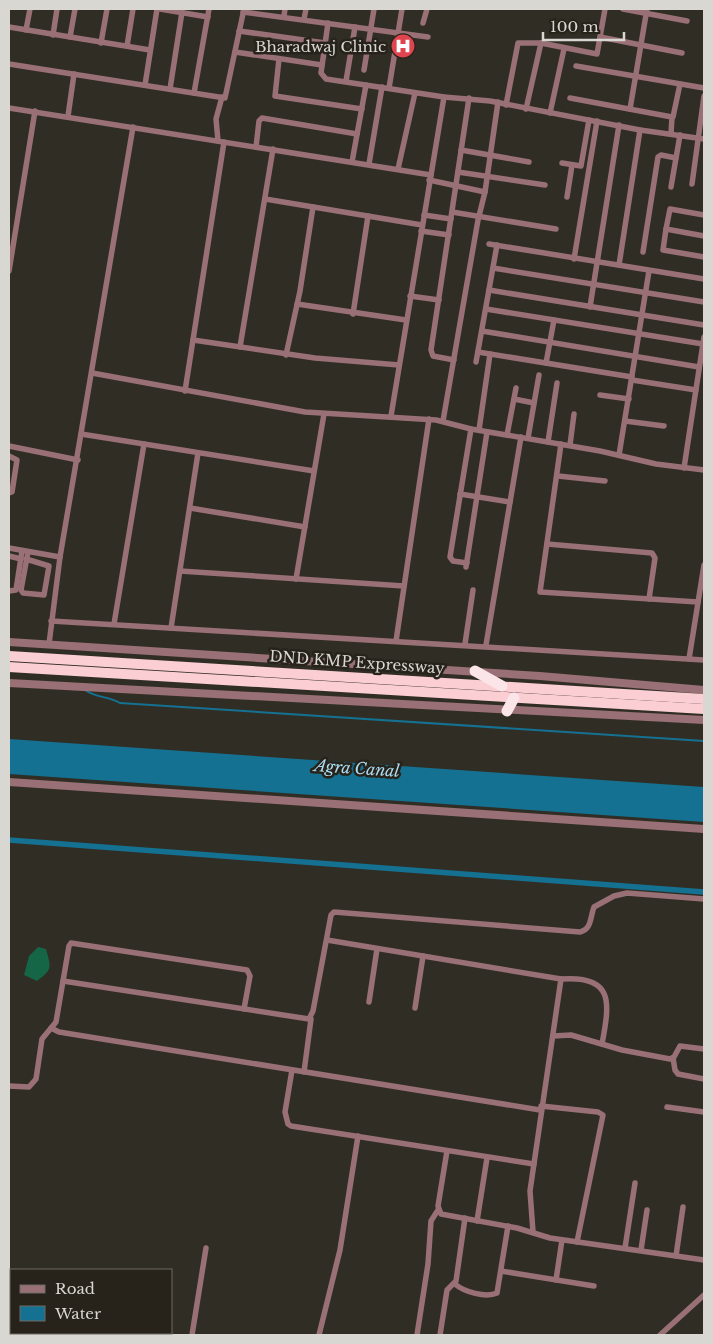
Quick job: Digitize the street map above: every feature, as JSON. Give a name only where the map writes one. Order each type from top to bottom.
[{"type":"highway","name":"DND KMP Expressway","points":[[9,656],[704,699]]},
{"type":"highway","name":"DND KMP Expressway","points":[[9,667],[704,708]]},
{"type":"highway","points":[[475,672],[502,686]]},
{"type":"highway","points":[[507,711],[514,698]]},
{"type":"street","points":[[26,30],[30,9]]},
{"type":"street","points":[[52,35],[57,9]]},
{"type":"street","points":[[70,37],[75,9]]},
{"type":"street","points":[[102,43],[107,9]]},
{"type":"street","points":[[127,46],[133,9]]},
{"type":"street","points":[[145,85],[158,9],[208,17]]},
{"type":"street","points":[[194,92],[209,9]]},
{"type":"street","points":[[284,16],[285,9]]},
{"type":"street","points":[[304,19],[306,9]]},
{"type":"street","points":[[364,70],[374,9]]},
{"type":"street","points":[[369,164],[402,9]]},
{"type":"street","points":[[423,24],[427,9]]},
{"type":"street","points":[[506,105],[518,43],[541,43],[596,54],[605,9]]},
{"type":"street","points":[[623,9],[646,11],[688,21]]},
{"type":"street","points":[[9,64],[225,98],[243,10],[428,37]]},
{"type":"street","points":[[630,109],[646,11]]},
{"type":"street","points":[[170,89],[182,12]]},
{"type":"street","points":[[328,23],[321,73],[323,77],[444,97],[498,102],[640,130],[702,139]]},
{"type":"street","points":[[9,27],[150,50]]},
{"type":"street","points":[[346,81],[355,27]]},
{"type":"street","points":[[239,31],[325,43]]},
{"type":"street","points":[[600,37],[682,53]]},
{"type":"street","points":[[526,109],[541,43]]},
{"type":"street","points":[[550,113],[564,49]]},
{"type":"street","points":[[235,52],[322,65]]},
{"type":"street","points":[[279,59],[275,96],[362,109]]},
{"type":"street","points":[[576,66],[704,88]]},
{"type":"street","points":[[68,116],[74,74]]},
{"type":"street","points":[[671,134],[680,84]]},
{"type":"street","points":[[352,162],[366,85]]},
{"type":"street","points":[[398,169],[415,92]]},
{"type":"street","points":[[692,184],[702,139],[704,96]]},
{"type":"street","points":[[185,391],[221,141],[216,119],[222,97]]},
{"type":"street","points":[[391,416],[444,97]]},
{"type":"street","points":[[454,360],[436,358],[431,353],[469,98]]},
{"type":"street","points":[[570,98],[673,117]]},
{"type":"street","points":[[443,421],[488,176],[498,102]]},
{"type":"street","points":[[9,108],[398,169],[455,186],[485,192]]},
{"type":"street","points":[[9,269],[35,112]]},
{"type":"street","points":[[256,147],[262,118],[358,134]]},
{"type":"street","points":[[562,163],[580,166],[582,164],[589,120]]},
{"type":"street","points":[[574,259],[597,121]]},
{"type":"street","points":[[590,307],[619,125]]},
{"type":"street","points":[[49,644],[60,557],[134,127]]},
{"type":"street","points":[[619,265],[640,130]]},
{"type":"street","points":[[671,187],[680,135]]},
{"type":"street","points":[[240,347],[273,150]]},
{"type":"street","points":[[461,150],[529,162]]},
{"type":"street","points":[[643,252],[658,157],[661,155],[676,158]]},
{"type":"street","points":[[567,197],[572,165]]},
{"type":"street","points":[[458,172],[545,186]]},
{"type":"street","points":[[265,199],[368,216],[449,235]]},
{"type":"street","points":[[286,355],[297,304],[313,207]]},
{"type":"street","points":[[704,215],[670,208],[664,250],[704,255]]},
{"type":"street","points":[[452,212],[556,229]]},
{"type":"street","points":[[424,215],[451,219]]},
{"type":"street","points":[[353,314],[368,216]]},
{"type":"street","points":[[666,229],[704,236]]},
{"type":"street","points":[[489,244],[704,279]]},
{"type":"street","points":[[476,362],[497,245]]},
{"type":"street","points":[[493,268],[704,302]]},
{"type":"street","points":[[619,455],[649,270]]},
{"type":"street","points":[[489,290],[704,326]]},
{"type":"street","points":[[410,296],[438,300]]},
{"type":"street","points":[[297,304],[353,314],[406,320]]},
{"type":"street","points":[[486,309],[703,344]]},
{"type":"street","points":[[546,363],[554,320]]},
{"type":"street","points":[[482,331],[699,367]]},
{"type":"street","points":[[684,468],[704,337]]},
{"type":"street","points":[[193,340],[286,355],[399,364]]},
{"type":"street","points":[[478,352],[696,390]]},
{"type":"street","points":[[479,430],[490,354]]},
{"type":"street","points":[[92,373],[185,391],[324,414],[391,416],[443,421],[471,429],[570,445],[656,464],[704,470]]},
{"type":"street","points":[[528,438],[539,376]]},
{"type":"street","points":[[548,442],[557,383]]},
{"type":"street","points":[[507,435],[516,388]]},
{"type":"street","points":[[600,395],[629,400]]},
{"type":"street","points":[[514,400],[534,403]]},
{"type":"street","points":[[296,579],[324,414]]},
{"type":"street","points":[[570,445],[574,414]]},
{"type":"street","points":[[396,641],[429,419]]},
{"type":"street","points":[[625,420],[664,426]]},
{"type":"street","points":[[471,429],[450,557],[453,561],[467,565],[487,432]]},
{"type":"street","points":[[81,434],[314,471]]},
{"type":"street","points":[[486,646],[521,437]]},
{"type":"street","points":[[114,624],[144,444]]},
{"type":"street","points":[[561,444],[558,476],[540,588],[542,593],[649,599],[697,605],[704,609]]},
{"type":"street","points":[[9,446],[78,460]]},
{"type":"street","points":[[171,628],[198,453]]},
{"type":"street","points":[[9,456],[18,460],[12,492],[9,493]]},
{"type":"street","points":[[558,476],[605,481]]},
{"type":"street","points":[[460,494],[510,502]]},
{"type":"street","points":[[190,508],[305,528]]},
{"type":"street","points":[[547,544],[652,553],[654,558],[649,599]]},
{"type":"street","points":[[9,548],[60,557]]},
{"type":"street","points":[[9,556],[24,559],[49,566],[44,595],[23,593],[21,590],[24,559],[25,551]]},
{"type":"street","points":[[9,591],[16,590],[24,559]]},
{"type":"street","points":[[689,659],[704,565]]},
{"type":"street","points":[[180,570],[404,586]]},
{"type":"street","points":[[465,644],[473,590]]},
{"type":"street","points":[[51,621],[465,644],[704,660]]},
{"type":"street","points":[[9,642],[475,672],[704,690]]},
{"type":"street","points":[[9,683],[704,720]]},
{"type":"street","points":[[9,782],[704,829]]},
{"type":"street","points":[[304,1072],[311,1018],[331,915],[336,912],[580,932],[586,930],[589,925],[594,907],[620,894],[635,893],[704,898]]},
{"type":"street","points":[[327,940],[561,979],[588,980],[597,983],[602,989],[607,1015],[602,1044]]},
{"type":"street","points":[[9,1086],[24,1088],[34,1082],[42,1039],[56,1022],[69,946],[75,942],[247,970],[250,976],[244,1009]]},
{"type":"street","points":[[369,1002],[378,949]]},
{"type":"street","points":[[415,1008],[423,956]]},
{"type":"street","points":[[532,1232],[530,1200],[534,1164],[561,979]]},
{"type":"street","points":[[63,981],[311,1018]]},
{"type":"street","points":[[51,1028],[58,1032],[304,1072],[541,1108],[598,1112],[603,1116],[577,1242]]},
{"type":"street","points":[[553,1036],[571,1035],[602,1044],[673,1058]]},
{"type":"street","points":[[704,1049],[680,1046],[673,1058],[675,1070],[678,1074],[704,1079]]},
{"type":"street","points":[[292,1070],[285,1112],[288,1124],[297,1128],[534,1164]]},
{"type":"street","points":[[667,1107],[704,1112]]},
{"type":"street","points":[[319,1335],[340,1250],[358,1136]]},
{"type":"street","points":[[417,1335],[428,1264],[431,1221],[438,1210],[447,1151]]},
{"type":"street","points":[[477,1221],[487,1158]]},
{"type":"street","points":[[625,1248],[635,1183]]},
{"type":"street","points":[[676,1256],[683,1207]]},
{"type":"street","points":[[438,1210],[443,1214],[508,1226],[562,1240],[704,1260]]},
{"type":"street","points":[[641,1250],[647,1210]]},
{"type":"street","points":[[440,1335],[447,1290],[455,1284],[465,1218]]},
{"type":"street","points":[[455,1284],[470,1292],[493,1294],[498,1291],[508,1226]]},
{"type":"street","points":[[556,1280],[562,1240]]},
{"type":"street","points":[[192,1335],[206,1248]]},
{"type":"street","points":[[501,1271],[594,1286]]},
{"type":"street","points":[[660,1335],[704,1295]]},
{"type":"green space","points":[[38,947],[46,949],[50,964],[46,974],[37,981],[24,975],[29,956]]},
{"type":"water","name":"Agra Canal","points":[[9,739],[704,787],[704,822],[9,774]]},
{"type":"waterway","points":[[85,690],[120,703],[704,741]]},
{"type":"waterway","points":[[9,840],[704,892]]},
{"type":"place","name":"Bharadwaj Clinic","points":[[403,46]]}]
